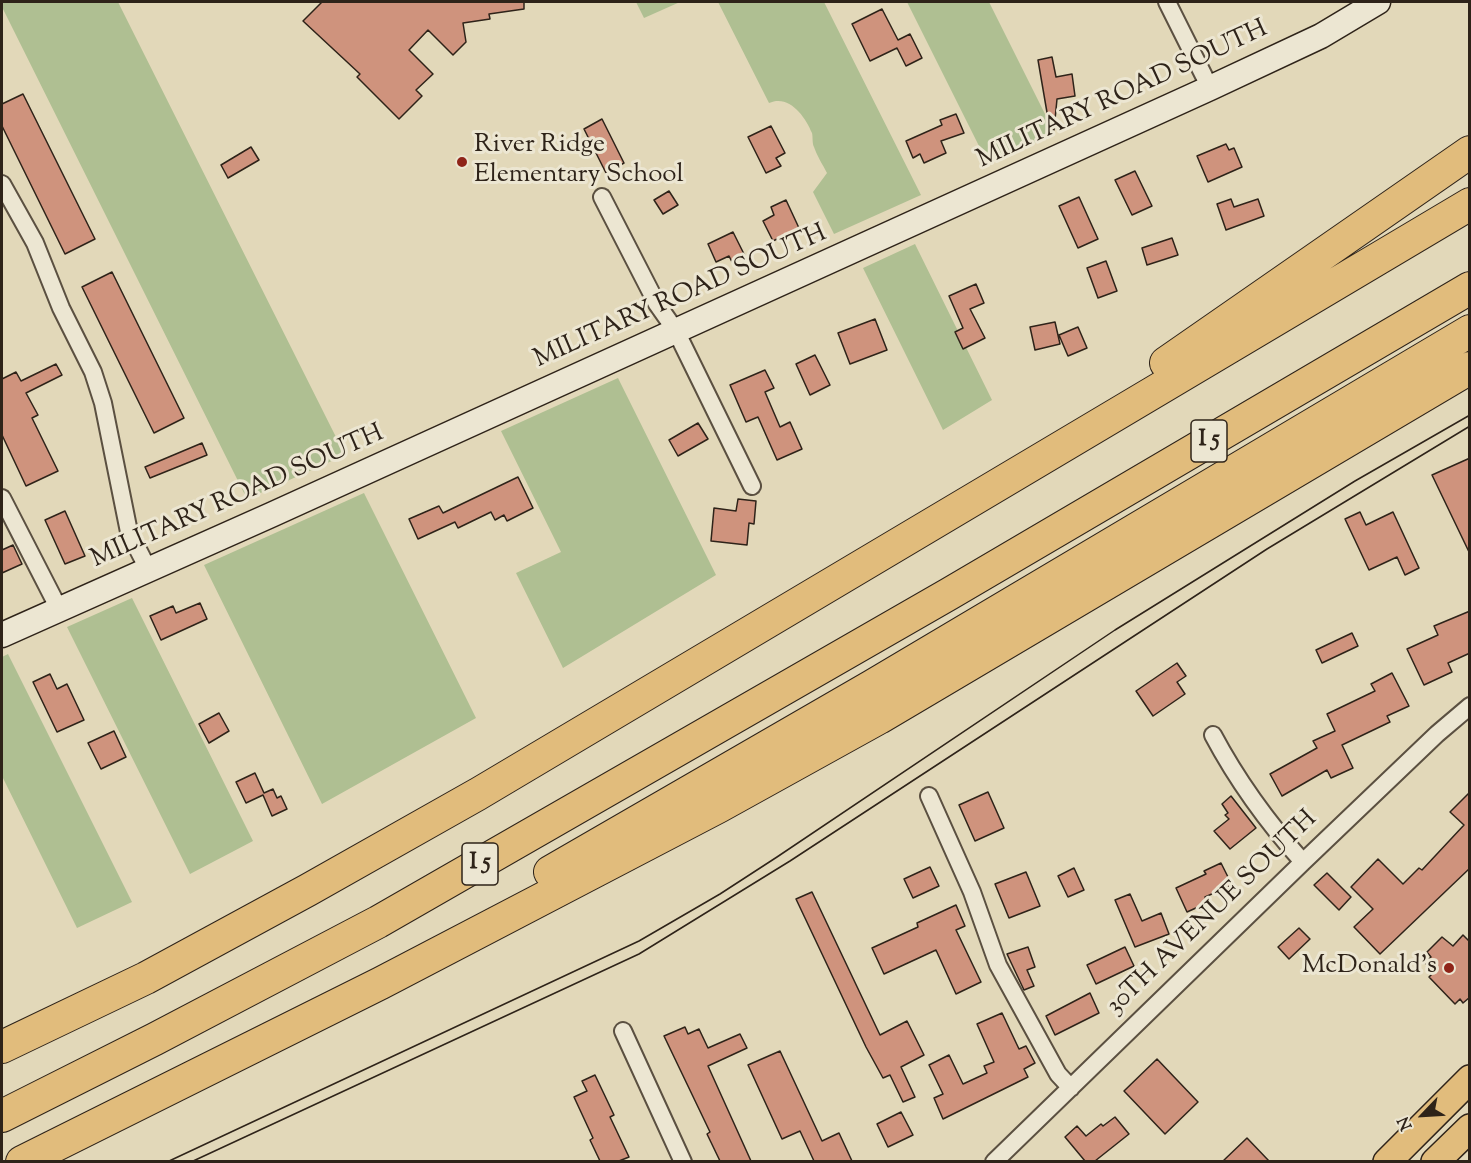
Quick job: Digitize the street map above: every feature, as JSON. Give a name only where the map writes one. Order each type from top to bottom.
[{"type":"highway","points":[[934,524],[1470,152]]},
{"type":"highway","name":"I 5","points":[[2,1047],[146,978],[478,794],[1470,204]]},
{"type":"highway","name":"I 5","points":[[2,1116],[156,1040],[378,922],[939,600],[1470,288]]},
{"type":"highway","points":[[34,1156],[193,1065],[540,877],[872,687],[1470,331]]},
{"type":"highway","points":[[34,1156],[381,983],[730,801],[879,718],[1470,368]]},
{"type":"main road","name":"MILITARY ROAD SOUTH","points":[[2,635],[1210,88],[1321,36],[1378,2]]},
{"type":"main road","points":[[1386,1161],[1470,1079]]},
{"type":"main road","points":[[1435,1161],[1470,1128]]},
{"type":"street","points":[[1167,2],[1210,88]]},
{"type":"street","points":[[2,184],[34,243],[61,308],[93,372],[104,403],[129,532],[148,569]]},
{"type":"street","points":[[603,197],[657,304],[676,331],[752,486]]},
{"type":"street","points":[[2,498],[59,609]]},
{"type":"street","name":"30TH AVENUE SOUTH","points":[[994,1161],[1303,862],[1437,734],[1470,706]]},
{"type":"street","points":[[1213,735],[1261,813],[1303,862]]},
{"type":"street","points":[[929,796],[972,892],[998,965],[1058,1074],[1071,1088]]},
{"type":"street","points":[[623,1030],[683,1161]]},
{"type":"green space","points":[[2,2],[118,2],[345,455],[247,499],[2,7]]},
{"type":"green space","points":[[636,2],[680,2],[644,18]]},
{"type":"green space","points":[[718,2],[824,2],[921,195],[834,234],[813,192],[827,173],[815,150],[809,126],[790,104],[776,101],[769,103]]},
{"type":"green space","points":[[907,2],[989,2],[1055,134],[988,164]]},
{"type":"green space","points":[[915,244],[992,400],[943,430],[863,268]]},
{"type":"green space","points":[[618,378],[716,575],[563,668],[516,573],[561,552],[501,431]]},
{"type":"green space","points":[[364,493],[476,718],[322,804],[204,565]]},
{"type":"green space","points":[[132,598],[253,841],[190,874],[67,627]]},
{"type":"green space","points":[[8,654],[132,902],[77,928],[2,776],[2,657]]},
{"type":"building","name":"River Ridge Elementary School","points":[[322,2],[524,2],[524,9],[489,14],[490,19],[463,23],[466,42],[453,55],[428,30],[409,50],[433,74],[416,90],[422,96],[399,119],[357,77],[360,74],[303,21]]},
{"type":"building","points":[[882,9],[898,40],[910,34],[922,58],[906,66],[897,48],[870,61],[852,24]]},
{"type":"building","points":[[1052,57],[1056,77],[1072,74],[1075,96],[1057,99],[1054,130],[1050,130],[1038,60]]},
{"type":"building","points":[[23,94],[95,239],[65,254],[2,126],[2,104]]},
{"type":"building","points":[[956,114],[964,133],[941,141],[946,153],[924,163],[920,154],[913,158],[906,141],[942,125],[940,120]]},
{"type":"building","points":[[602,119],[624,163],[606,173],[584,129]]},
{"type":"building","points":[[771,126],[785,153],[776,158],[781,166],[766,173],[748,137]]},
{"type":"building","points":[[1226,144],[1229,150],[1234,148],[1242,167],[1208,182],[1197,156]]},
{"type":"building","points":[[251,147],[259,160],[228,178],[221,165]]},
{"type":"building","points":[[1135,171],[1152,206],[1132,215],[1115,180]]},
{"type":"building","points":[[669,191],[678,205],[663,214],[654,200]]},
{"type":"building","points":[[1079,197],[1098,239],[1078,248],[1059,206]]},
{"type":"building","points":[[1231,199],[1234,207],[1258,199],[1264,216],[1226,230],[1217,204]]},
{"type":"building","points":[[786,200],[799,228],[773,241],[763,221],[774,215],[771,207]]},
{"type":"building","points":[[733,232],[745,256],[732,262],[729,256],[716,262],[708,244]]},
{"type":"building","points":[[1172,238],[1178,255],[1147,265],[1142,248]]},
{"type":"building","points":[[1106,261],[1117,291],[1098,298],[1087,268]]},
{"type":"building","points":[[112,272],[184,418],[154,433],[82,287]]},
{"type":"building","points":[[976,284],[984,303],[970,309],[985,338],[963,349],[955,332],[963,328],[949,296]]},
{"type":"building","points":[[875,319],[887,350],[850,364],[838,333]]},
{"type":"building","points":[[1055,322],[1060,344],[1035,350],[1030,327]]},
{"type":"building","points":[[1078,327],[1087,348],[1068,356],[1059,335]]},
{"type":"building","points":[[815,355],[830,385],[810,395],[796,364]]},
{"type":"building","points":[[56,364],[62,375],[26,393],[38,415],[32,418],[58,471],[26,486],[2,435],[2,379],[16,372],[21,381]]},
{"type":"building","points":[[765,370],[774,388],[765,392],[780,427],[790,422],[802,449],[777,460],[758,417],[746,422],[730,385]]},
{"type":"building","points":[[698,423],[708,439],[678,456],[669,440]]},
{"type":"building","points":[[202,443],[207,455],[150,478],[145,467]]},
{"type":"building","points":[[1470,458],[1470,554],[1432,475]]},
{"type":"building","points":[[518,477],[533,508],[507,521],[504,515],[495,520],[491,512],[458,528],[455,522],[418,539],[409,519],[439,506],[443,513]]},
{"type":"building","points":[[738,499],[756,501],[754,524],[749,523],[747,545],[711,541],[714,508],[736,511]]},
{"type":"building","points":[[65,511],[85,556],[65,564],[45,520]]},
{"type":"building","points":[[1360,512],[1366,525],[1393,512],[1419,568],[1405,575],[1397,557],[1369,570],[1345,519]]},
{"type":"building","points":[[13,545],[22,564],[2,573],[2,550]]},
{"type":"building","points":[[200,603],[207,619],[161,640],[150,616],[173,606],[176,613]]},
{"type":"building","points":[[1470,611],[1470,653],[1448,663],[1452,672],[1424,685],[1407,649],[1438,635],[1434,626]]},
{"type":"building","points":[[1352,633],[1358,646],[1322,663],[1316,650]]},
{"type":"building","points":[[1177,663],[1186,676],[1177,682],[1185,694],[1153,716],[1136,691]]},
{"type":"building","points":[[1392,673],[1409,706],[1387,716],[1390,722],[1342,745],[1353,768],[1331,778],[1327,770],[1282,796],[1270,774],[1317,748],[1313,741],[1335,731],[1327,714],[1375,691],[1371,684]]},
{"type":"building","points":[[50,674],[57,689],[67,684],[84,720],[57,732],[33,682]]},
{"type":"building","points":[[219,713],[229,731],[209,743],[199,724]]},
{"type":"building","points":[[114,731],[126,757],[101,769],[88,743]]},
{"type":"building","points":[[255,773],[264,793],[273,789],[277,798],[281,796],[287,809],[272,816],[263,795],[246,803],[236,782]]},
{"type":"building","points":[[988,792],[1004,828],[975,841],[959,805]]},
{"type":"building","points":[[1470,792],[1470,868],[1380,954],[1354,927],[1373,909],[1351,887],[1378,859],[1403,884],[1419,868],[1422,870],[1464,825],[1450,812]]},
{"type":"building","points":[[1231,796],[1256,828],[1230,849],[1214,831],[1229,819],[1225,815],[1228,813],[1222,804]]},
{"type":"building","points":[[1221,863],[1232,885],[1205,897],[1207,903],[1187,912],[1176,888],[1206,874],[1204,871]]},
{"type":"building","points":[[930,867],[939,886],[913,898],[904,879]]},
{"type":"building","points":[[1074,868],[1084,890],[1068,897],[1058,876]]},
{"type":"building","points":[[1026,872],[1040,906],[1009,918],[995,884]]},
{"type":"building","points":[[1327,873],[1351,897],[1339,910],[1314,885]]},
{"type":"building","points":[[812,892],[880,1035],[907,1021],[924,1055],[901,1067],[915,1097],[903,1102],[890,1075],[883,1078],[866,1047],[796,899]]},
{"type":"building","points":[[1130,894],[1142,921],[1161,913],[1169,934],[1135,947],[1115,900]]},
{"type":"building","points":[[956,905],[965,926],[956,930],[981,982],[956,994],[936,950],[884,974],[872,948],[918,927],[917,923]]},
{"type":"building","points":[[1299,928],[1310,939],[1289,959],[1278,947]]},
{"type":"building","name":"McDonald's","points":[[1463,935],[1470,942],[1470,997],[1463,1003],[1460,999],[1455,1004],[1429,977],[1434,972],[1425,963],[1431,957],[1427,952],[1442,937],[1453,946]]},
{"type":"building","points":[[1028,947],[1035,967],[1027,970],[1034,986],[1024,990],[1007,954]]},
{"type":"building","points":[[1125,947],[1134,966],[1096,984],[1087,965]]},
{"type":"building","points":[[1090,993],[1099,1013],[1055,1035],[1046,1016]]},
{"type":"building","points":[[1002,1013],[1019,1049],[1026,1046],[1035,1063],[1024,1069],[1028,1077],[943,1119],[934,1098],[943,1094],[929,1065],[949,1055],[963,1084],[987,1073],[984,1066],[994,1062],[977,1024]]},
{"type":"building","points":[[685,1027],[688,1034],[699,1029],[708,1048],[740,1034],[747,1048],[708,1066],[751,1161],[720,1161],[707,1134],[710,1132],[664,1036]]},
{"type":"building","points":[[780,1051],[822,1141],[839,1133],[852,1161],[814,1161],[800,1131],[782,1139],[748,1065]]},
{"type":"building","points":[[1157,1059],[1198,1102],[1165,1134],[1124,1091]]},
{"type":"building","points":[[595,1075],[614,1115],[610,1117],[629,1157],[619,1161],[600,1161],[590,1140],[593,1138],[574,1097],[587,1091],[582,1081]]},
{"type":"building","points":[[901,1112],[913,1135],[888,1147],[877,1124]]},
{"type":"building","points":[[1115,1117],[1129,1134],[1095,1161],[1085,1161],[1065,1137],[1077,1126],[1086,1136],[1101,1124],[1103,1126]]},
{"type":"building","points":[[1247,1138],[1269,1161],[1223,1161]]},
{"type":"tram line","points":[[167,1162],[639,941],[720,894],[777,857],[1115,630],[1355,481],[1470,415]]},
{"type":"tram line","points":[[191,1162],[639,954],[790,861],[1267,549],[1470,426]]},
{"type":"place","name":"River Ridge Elementary School","points":[[462,162]]},
{"type":"place","name":"McDonald's","points":[[1449,968]]}]
